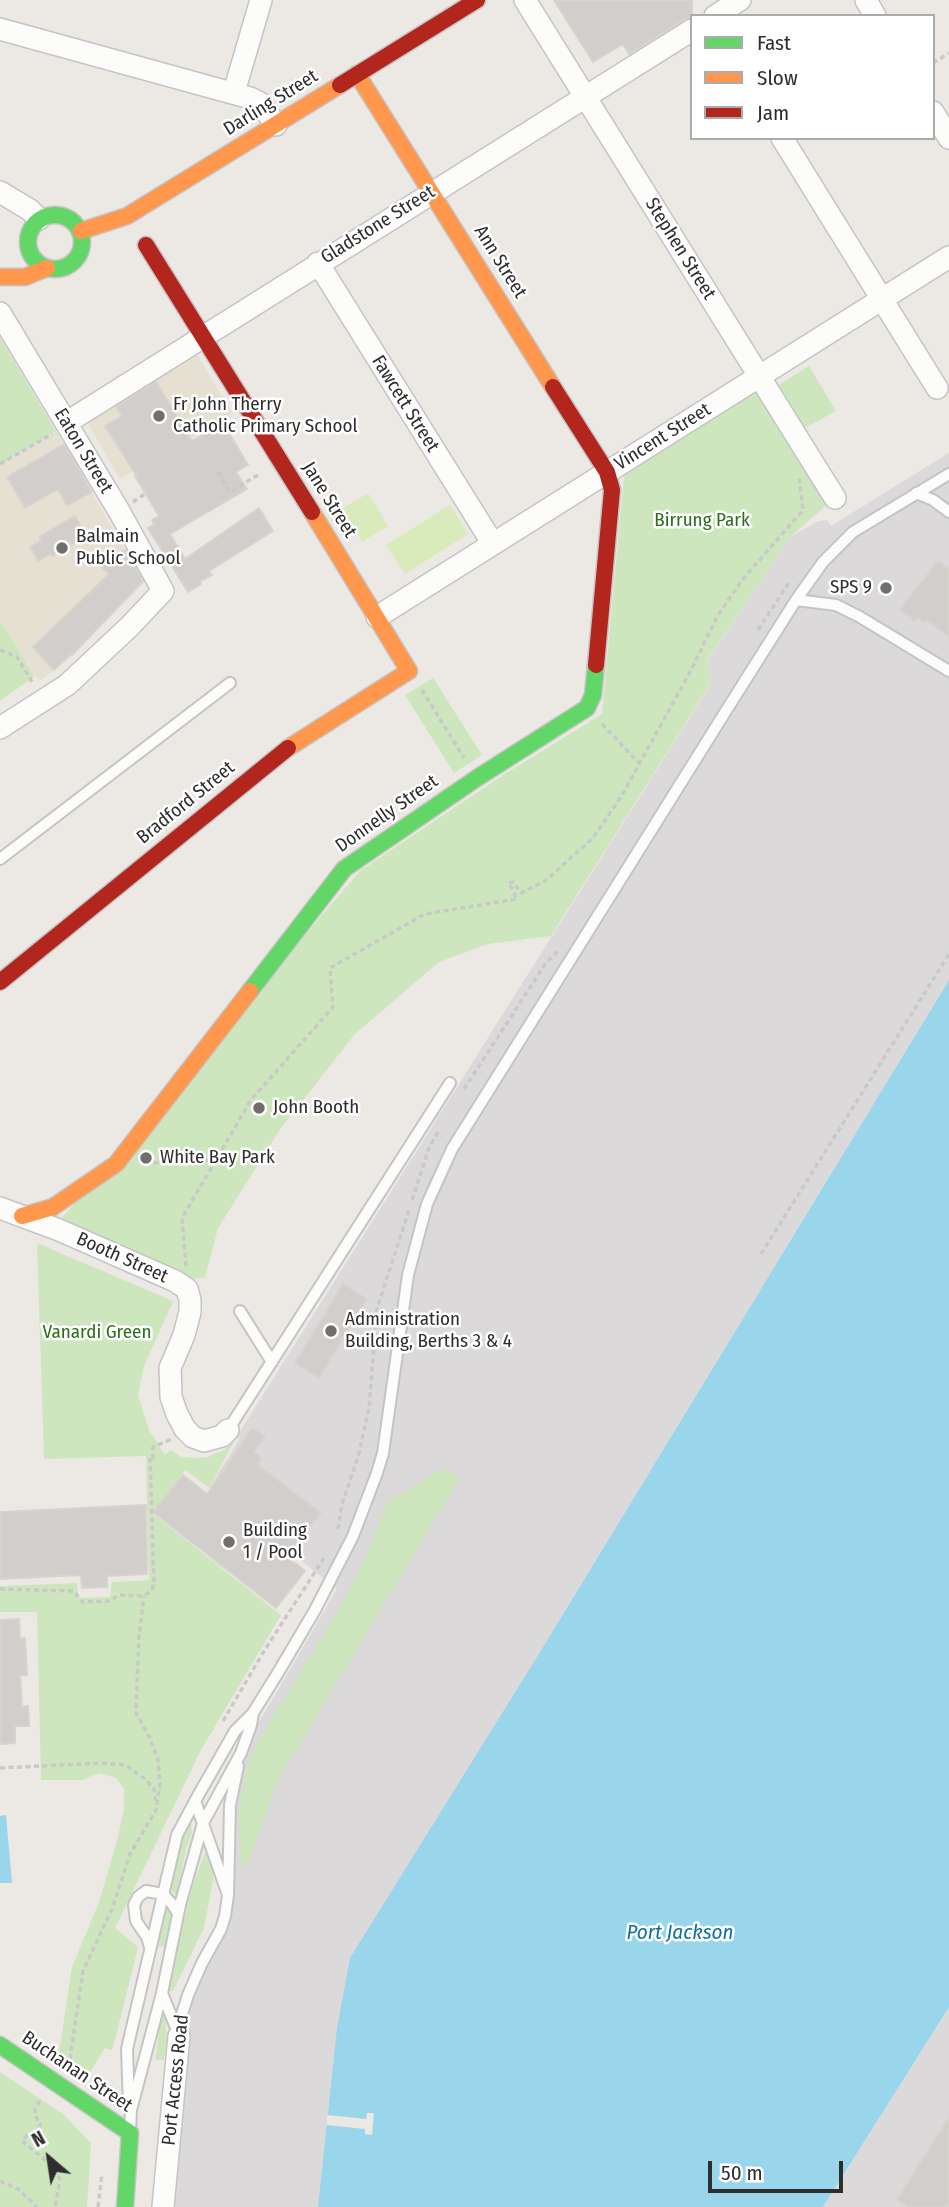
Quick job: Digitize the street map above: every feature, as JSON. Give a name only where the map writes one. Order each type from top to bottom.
[{"type":"street","points":[[234,92],[261,0]]},
{"type":"street","name":"Darling Street","points":[[81,231],[127,215],[477,0]]},
{"type":"street","name":"Stephen Street","points":[[525,0],[835,498]]},
{"type":"street","points":[[718,14],[740,0]]},
{"type":"street","points":[[0,29],[234,92],[260,103],[276,125]]},
{"type":"street","name":"Gladstone Street","points":[[61,427],[317,263],[690,31]]},
{"type":"street","name":"Ann Street","points":[[358,74],[607,472]]},
{"type":"street","points":[[935,115],[949,138]]},
{"type":"street","points":[[783,140],[937,388]]},
{"type":"street","points":[[0,192],[30,210],[39,219]]},
{"type":"street","points":[[0,277],[25,277],[47,268],[64,268],[78,257],[83,240],[81,231],[76,223],[60,214],[39,219],[30,231],[28,249],[32,257],[47,268]]},
{"type":"street","name":"Jane Street","points":[[146,245],[409,671]]},
{"type":"street","points":[[0,268],[28,249]]},
{"type":"street","name":"Vincent Street","points":[[377,617],[949,257]]},
{"type":"street","name":"Fawcett Street","points":[[317,263],[494,544]]},
{"type":"street","name":"Eaton Street","points":[[0,313],[61,427],[119,511],[163,591],[67,685],[0,729]]},
{"type":"street","points":[[587,708],[593,695],[612,490],[607,472]]},
{"type":"street","name":"Bradford Street","points":[[0,982],[278,754],[409,671]]},
{"type":"street","name":"Donnelly Street","points":[[22,1216],[53,1207],[116,1164],[344,869],[477,778],[587,708]]},
{"type":"street","name":"Booth Street","points":[[0,1189],[22,1216],[175,1281],[187,1289],[190,1312],[170,1368],[171,1397],[177,1414],[193,1437],[204,1441],[222,1436],[228,1430]]},
{"type":"street","points":[[0,1208],[22,1216]]},
{"type":"street","name":"Port Access Road","points":[[163,2207],[179,2036]]},
{"type":"street","name":"Buchanan Street","points":[[0,2045],[130,2133]]},
{"type":"street","points":[[125,2207],[130,2133]]},
{"type":"lane","points":[[130,2133],[127,2049],[177,1835],[235,1731],[253,1713],[309,1620],[353,1536],[383,1452],[408,1275],[427,1204],[452,1149],[822,562],[853,532],[949,474]]},
{"type":"lane","points":[[916,493],[933,500],[949,512]]},
{"type":"lane","points":[[796,600],[836,605],[949,671]]},
{"type":"lane","points":[[0,859],[230,683]]},
{"type":"lane","points":[[228,1430],[450,1083]]},
{"type":"lane","points":[[240,1311],[272,1362]]},
{"type":"lane","points":[[130,2133],[131,2110],[162,1993],[178,1913],[203,1823],[241,1753],[253,1713]]},
{"type":"lane","name":"Port Access Road","points":[[179,2036],[188,1995],[221,1929],[228,1895],[230,1805],[241,1753]]},
{"type":"lane","points":[[195,1801],[228,1895]]},
{"type":"lane","points":[[150,1947],[136,1921],[134,1905],[138,1898],[146,1892],[163,1894],[178,1913]]},
{"type":"lane","points":[[162,1993],[179,2036]]},
{"type":"path","points":[[0,464],[61,427]]},
{"type":"path","points":[[187,1289],[182,1217],[251,1100],[333,1007],[330,968],[425,914],[517,900],[509,883],[513,882],[521,893],[545,881],[593,838],[621,797],[689,674],[718,615],[743,579],[803,510],[797,469]]},
{"type":"path","points":[[218,472],[230,492],[255,477]]},
{"type":"path","points":[[131,503],[145,494]]},
{"type":"path","points":[[758,630],[795,575]]},
{"type":"path","points":[[0,650],[17,657],[35,686]]},
{"type":"path","points":[[409,671],[477,778]]},
{"type":"path","points":[[587,708],[639,763]]},
{"type":"path","points":[[462,1092],[546,963],[564,944]]},
{"type":"path","points":[[761,1254],[949,954]]},
{"type":"path","points":[[334,1539],[369,1409],[377,1309],[429,1148],[441,1126]]},
{"type":"path","points":[[116,1164],[216,1160]]},
{"type":"path","points":[[0,1589],[74,1591],[82,1602],[110,1601],[119,1595],[144,1596],[152,1590],[154,1583],[150,1457],[153,1458],[153,1447]]},
{"type":"path","points":[[217,1732],[264,1651],[328,1551]]},
{"type":"path","points":[[70,2059],[83,1971],[112,1909],[130,1854],[156,1810],[160,1785],[158,1760],[136,1713],[139,1636],[144,1596]]},
{"type":"path","points":[[0,1768],[101,1763],[125,1765],[154,1789],[156,1810]]},
{"type":"path","points":[[55,2082],[35,2108],[40,2124],[38,2132],[33,2140],[27,2135],[22,2141],[56,2169],[60,2180],[55,2207]]},
{"type":"path","points":[[0,2181],[18,2189],[37,2207]]},
{"type":"shaded area","name":"Fr John Therry Catholic Primary School","points":[[194,350],[233,414],[120,479],[85,418]]},
{"type":"shaded area","name":"Balmain Public School","points":[[56,431],[144,583],[72,655],[39,681],[0,620],[0,464]]},
{"type":"shaded area","points":[[949,453],[949,980],[537,1657],[319,2207],[164,2207],[182,2014],[221,1929],[230,1805],[241,1753],[337,1589],[209,1488],[239,1440],[237,1436],[709,687],[707,661],[791,536],[819,521],[827,520],[831,526]]},
{"type":"shaded area","points":[[949,2007],[949,2207],[823,2207]]},
{"type":"green space","points":[[0,337],[56,431],[0,464]]},
{"type":"green space","points":[[809,366],[836,411],[805,428],[779,385]]},
{"type":"green space","name":"Birrung Park","points":[[755,388],[829,503],[791,536],[707,660],[709,686],[551,936],[488,944],[439,962],[355,1034],[281,1128],[218,1228],[205,1278],[187,1279],[62,1218],[360,871],[500,777],[602,714],[624,475]]},
{"type":"green space","points":[[368,493],[388,526],[362,542],[342,509]]},
{"type":"green space","points":[[450,505],[468,534],[405,574],[386,545]]},
{"type":"green space","points":[[0,620],[35,676],[0,701]]},
{"type":"green space","points":[[433,678],[482,755],[454,773],[405,695]]},
{"type":"green space","name":"Vanardi Green","points":[[37,1243],[173,1301],[144,1366],[138,1395],[149,1430],[165,1455],[171,1450],[182,1457],[194,1458],[208,1457],[224,1450],[237,1436],[209,1488],[185,1470],[152,1513],[281,1615],[201,1750],[115,1928],[138,1947],[114,2044],[111,2050],[105,2048],[87,2077],[58,2059],[72,1967],[99,1902],[117,1841],[124,1809],[124,1789],[116,1778],[99,1773],[82,1780],[41,1780],[37,1612],[0,1612],[0,1586],[77,1583],[78,1598],[110,1597],[112,1582],[149,1580],[146,1456],[44,1459]]},
{"type":"green space","points":[[444,1468],[460,1478],[279,1778],[248,1864],[241,1867],[238,1813],[247,1765],[260,1739],[339,1609],[367,1554],[388,1501]]},
{"type":"green space","points":[[189,1822],[192,1833],[177,1893],[174,1894],[169,1888],[180,1842]]},
{"type":"green space","points":[[205,1852],[208,1853],[214,1875],[204,1928],[173,1991],[169,1991],[168,1984],[193,1885]]},
{"type":"green space","points":[[164,1903],[171,1914],[166,1947],[154,1946]]},
{"type":"green space","points":[[162,2011],[167,2038],[164,2060],[155,2060]]},
{"type":"green space","points":[[0,2072],[63,2114],[91,2143],[87,2207],[0,2207]]},
{"type":"water","name":"Port Jackson","points":[[949,980],[949,2007],[823,2207],[318,2207],[337,2028],[350,1958],[537,1657]]},
{"type":"water","points":[[6,1815],[12,1883],[0,1883],[0,1816]]},
{"type":"pier","points":[[367,2113],[374,2113],[372,2135],[365,2134],[365,2129],[327,2125],[327,2115],[366,2119]]},
{"type":"building","points":[[554,0],[692,0],[690,18],[629,54],[623,44],[593,62]]},
{"type":"building","points":[[156,382],[192,441],[223,423],[248,465],[236,472],[247,489],[170,534],[185,559],[259,508],[273,531],[209,571],[212,575],[188,592],[148,528],[154,525],[152,520],[159,516],[105,426],[122,416],[116,407]]},
{"type":"building","points":[[64,444],[92,492],[67,506],[58,489],[25,508],[7,477]]},
{"type":"building","points":[[75,516],[86,536],[38,561],[30,547],[41,540],[39,537]]},
{"type":"building","points":[[125,550],[143,581],[72,655],[54,670],[33,647],[109,574],[100,565]]},
{"type":"building","points":[[938,561],[949,569],[949,637],[927,620],[925,623],[917,617],[914,621],[900,609]]},
{"type":"building","name":"Administration Building, Berths 3 & 4","points":[[343,1284],[367,1299],[319,1378],[295,1363]]},
{"type":"building","points":[[252,1428],[265,1436],[254,1452],[262,1458],[258,1465],[321,1513],[286,1556],[305,1571],[276,1608],[153,1512],[183,1475],[207,1494]]},
{"type":"building","points":[[146,1505],[147,1574],[107,1576],[107,1587],[82,1588],[81,1575],[0,1579],[0,1512]]},
{"type":"building","points":[[19,1619],[20,1638],[25,1638],[27,1675],[20,1675],[22,1707],[28,1706],[29,1726],[15,1726],[15,1743],[0,1744],[0,1620]]},
{"type":"building","points":[[949,2117],[949,2207],[908,2207],[897,2200]]},
{"type":"traffic: fast","points":[[60,215],[70,219],[78,227],[82,242],[78,257],[70,265],[50,269],[40,265],[32,257],[28,237],[32,227],[40,219],[60,215]]},
{"type":"traffic: fast","points":[[250,991],[344,869],[477,778],[587,708],[593,695],[596,665]]},
{"type":"traffic: fast","points":[[0,2045],[130,2133],[125,2207]]},
{"type":"traffic: slow","points":[[357,74],[553,387]]},
{"type":"traffic: slow","points":[[81,231],[127,216],[340,85]]},
{"type":"traffic: slow","points":[[0,277],[25,277],[47,268]]},
{"type":"traffic: slow","points":[[288,748],[409,671],[312,512]]},
{"type":"traffic: slow","points":[[22,1216],[53,1207],[116,1164],[250,991]]},
{"type":"traffic: jam","points":[[340,85],[477,0]]},
{"type":"traffic: jam","points":[[146,245],[312,512]]},
{"type":"traffic: jam","points":[[553,387],[607,472],[612,490],[596,665]]},
{"type":"traffic: jam","points":[[0,982],[288,748]]},
{"type":"place","name":"Fr John Therry Catholic Primary School","points":[[159,416]]},
{"type":"place","name":"Balmain Public School","points":[[62,548]]},
{"type":"place","name":"SPS 9","points":[[886,588]]},
{"type":"place","name":"John Booth","points":[[259,1108]]},
{"type":"place","name":"White Bay Park","points":[[146,1158]]},
{"type":"place","name":"Administration Building, Berths 3 & 4","points":[[331,1331]]},
{"type":"place","name":"Building 1 / Pool","points":[[229,1542]]}]
